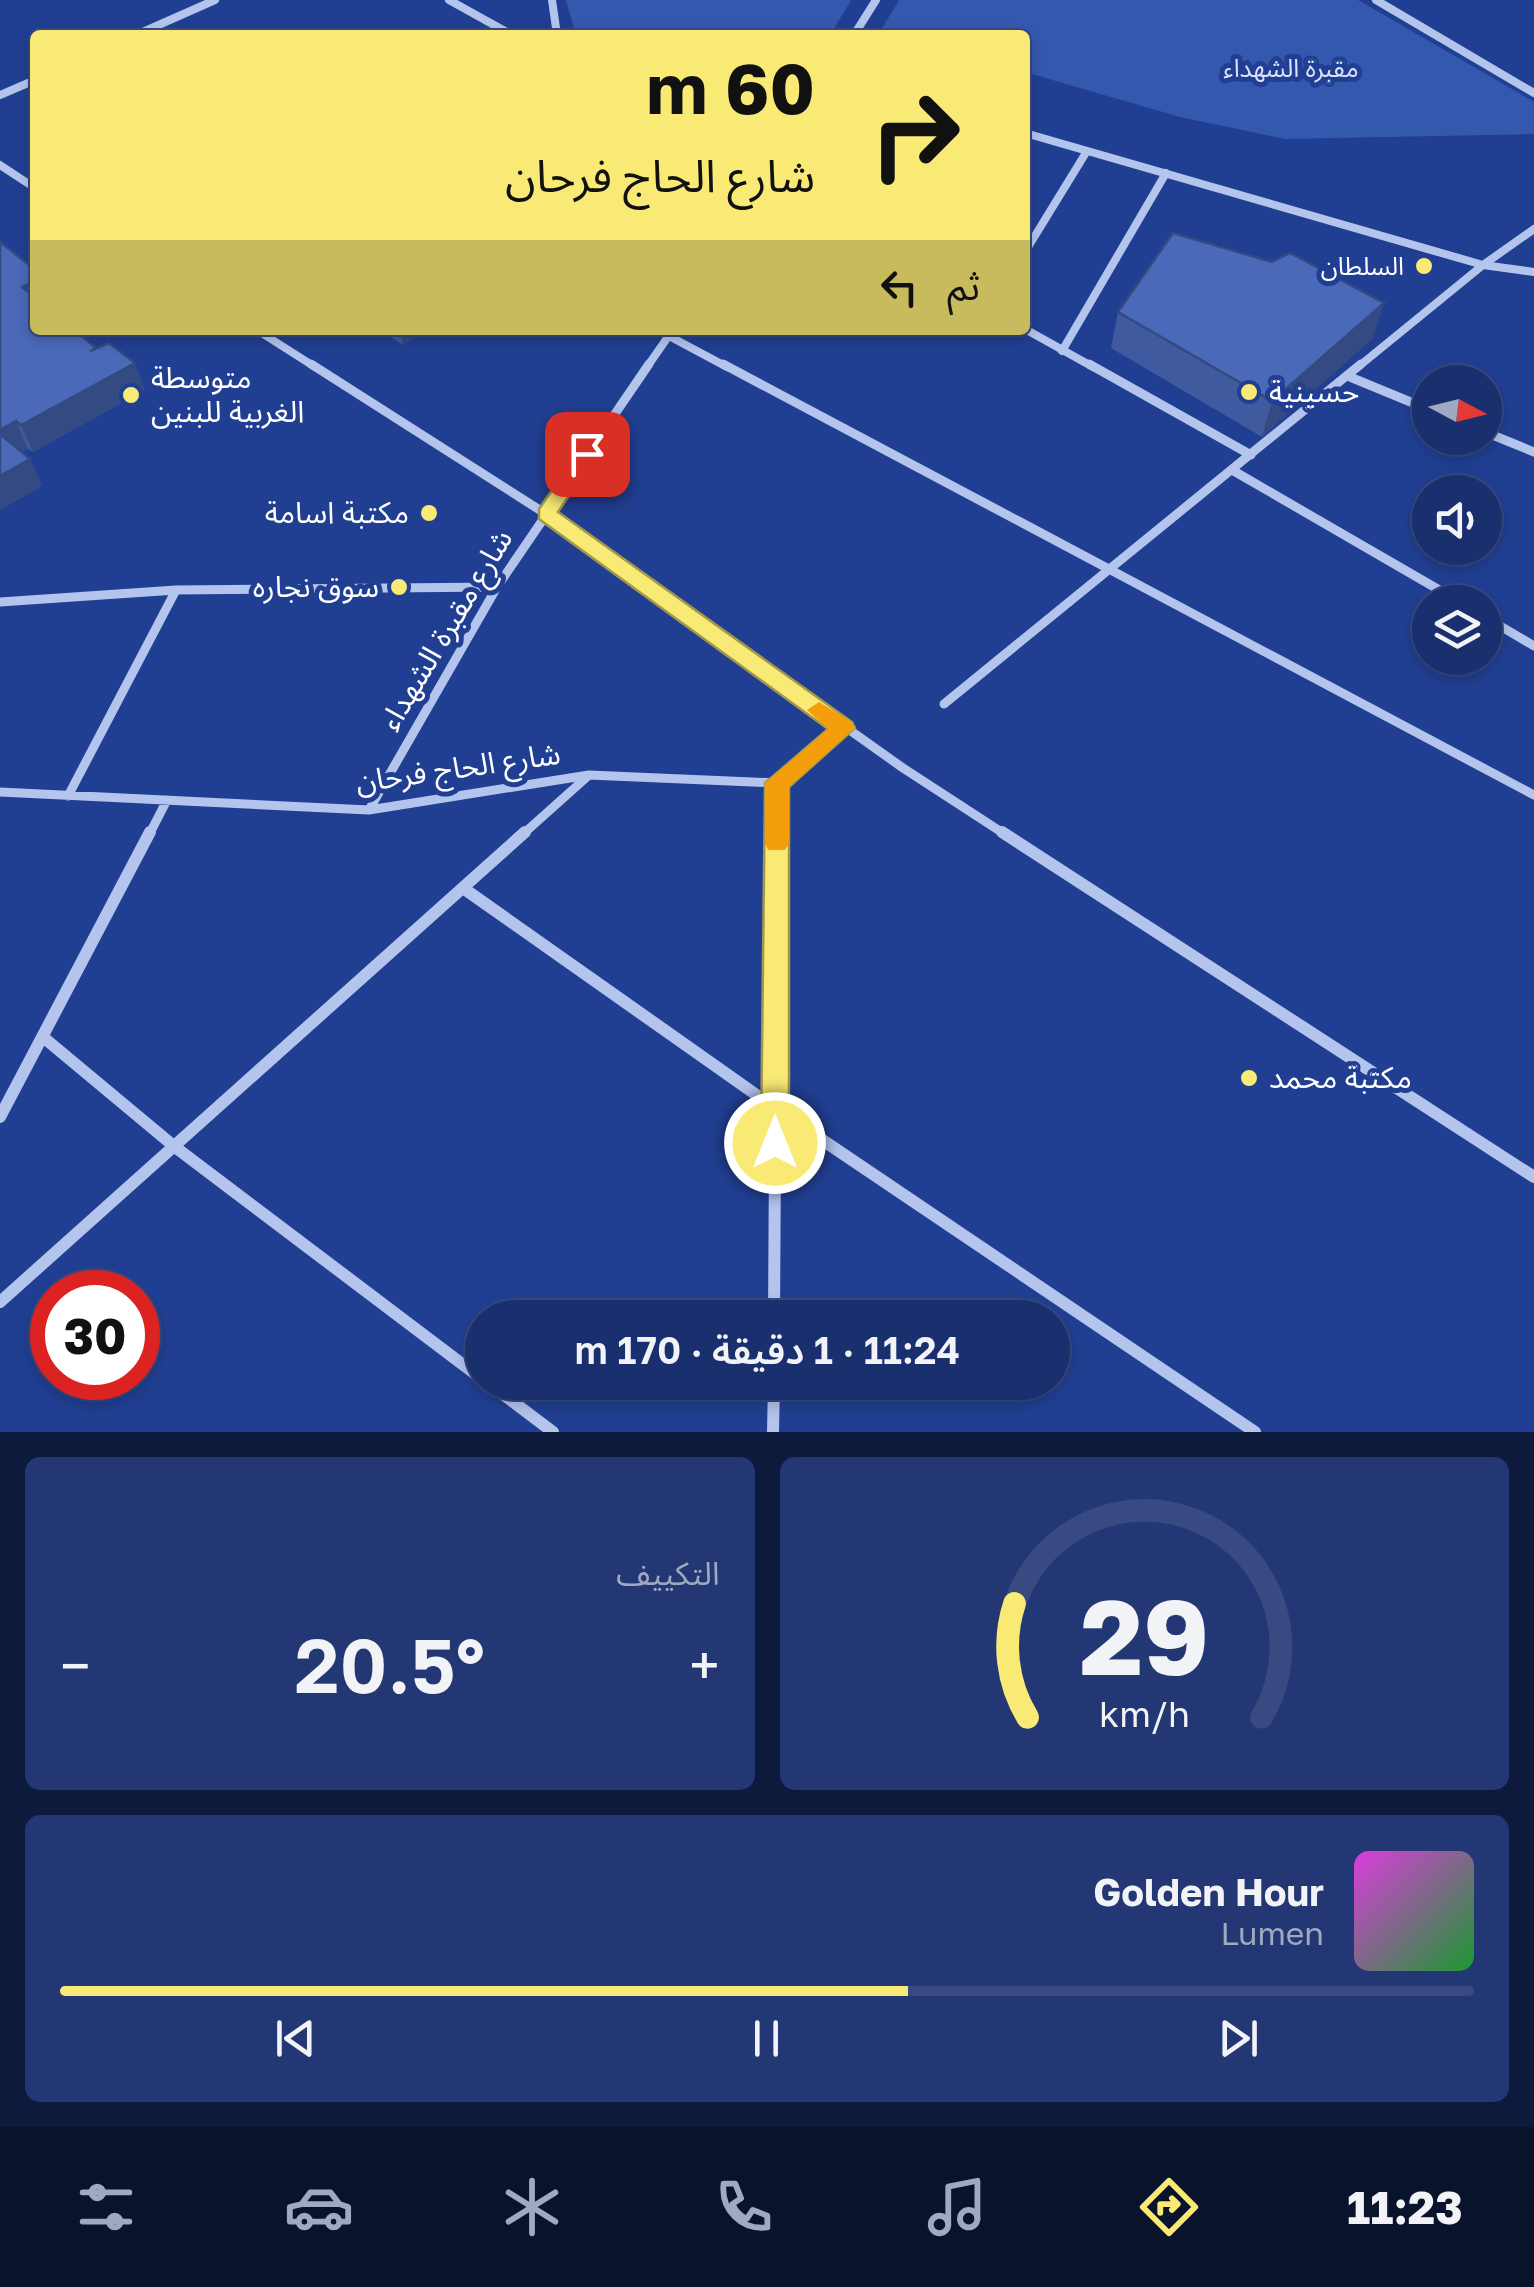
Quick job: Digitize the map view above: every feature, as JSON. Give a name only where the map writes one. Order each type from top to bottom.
[{"type":"street","points":[[147,30],[215,0]]},
{"type":"street","points":[[449,0],[503,30]]},
{"type":"street","points":[[552,0],[556,30]]},
{"type":"street","points":[[857,30],[876,0]]},
{"type":"street","points":[[1376,0],[1534,93]]},
{"type":"street","points":[[0,96],[30,82]]},
{"type":"street","points":[[1030,134],[1484,265],[1534,272]]},
{"type":"street","points":[[1030,244],[1087,150]]},
{"type":"street","points":[[0,165],[30,185]]},
{"type":"street","points":[[1062,350],[1166,173]]},
{"type":"street","points":[[944,704],[1484,265],[1534,229]]},
{"type":"street","points":[[1030,333],[1251,455]]},
{"type":"street","points":[[265,335],[546,514],[844,728],[1534,1177]]},
{"type":"street","name":"شارع مقبرة الشهداء","points":[[369,810],[497,586],[670,335]]},
{"type":"street","points":[[675,335],[1534,795]]},
{"type":"street","points":[[1350,377],[1412,403]]},
{"type":"street","points":[[1502,439],[1534,452]]},
{"type":"street","points":[[1232,470],[1431,585]]},
{"type":"street","points":[[0,602],[176,590],[497,586]]},
{"type":"street","points":[[68,796],[176,590]]},
{"type":"street","points":[[1502,627],[1534,646]]},
{"type":"street","points":[[774,1300],[777,783],[844,728]]},
{"type":"street","points":[[0,1302],[589,775]]},
{"type":"street","name":"شارع الحاج فرحان","points":[[0,792],[369,810],[589,775],[777,783]]},
{"type":"street","points":[[0,1116],[167,800]]},
{"type":"street","points":[[463,888],[775,1108],[1255,1432]]},
{"type":"street","points":[[42,1037],[175,1147],[465,1366]]},
{"type":"street","points":[[510,1400],[553,1432]]},
{"type":"street","points":[[773,1432],[774,1400]]},
{"type":"green space","points":[[566,0],[851,0],[833,30],[575,30]]},
{"type":"green space","name":"مقبرة الشهداء","points":[[899,0],[1358,0],[1534,102],[1534,134],[1285,139],[1180,117],[1030,73],[1030,30],[881,30]]},
{"type":"building","name":"حسينية","points":[[1173,233],[1272,262],[1290,253],[1384,303],[1272,401],[1118,312]]},
{"type":"building","points":[[0,242],[30,263],[30,283],[22,287],[30,293],[30,335],[81,335],[96,348],[90,351],[109,343],[135,363],[21,425],[16,421],[0,430]]},
{"type":"building","points":[[0,434],[30,459],[0,476]]},
{"type":"slow traffic","points":[[777,843],[777,783],[844,728],[819,710]]},
{"type":"place","name":"السلطان","points":[[1424,266]]},
{"type":"place","name":"حسينية","points":[[1249,392]]},
{"type":"place","name":"متوسطة الغربية للبنين","points":[[131,395]]},
{"type":"place","name":"مكتبة اسامة","points":[[429,513]]},
{"type":"place","name":"سوق نجاره","points":[[399,587]]},
{"type":"place","name":"مكتبة محمد","points":[[1249,1078]]},
{"type":"route","points":[[587,454],[546,514],[844,728],[777,783],[775,1143]]}]
